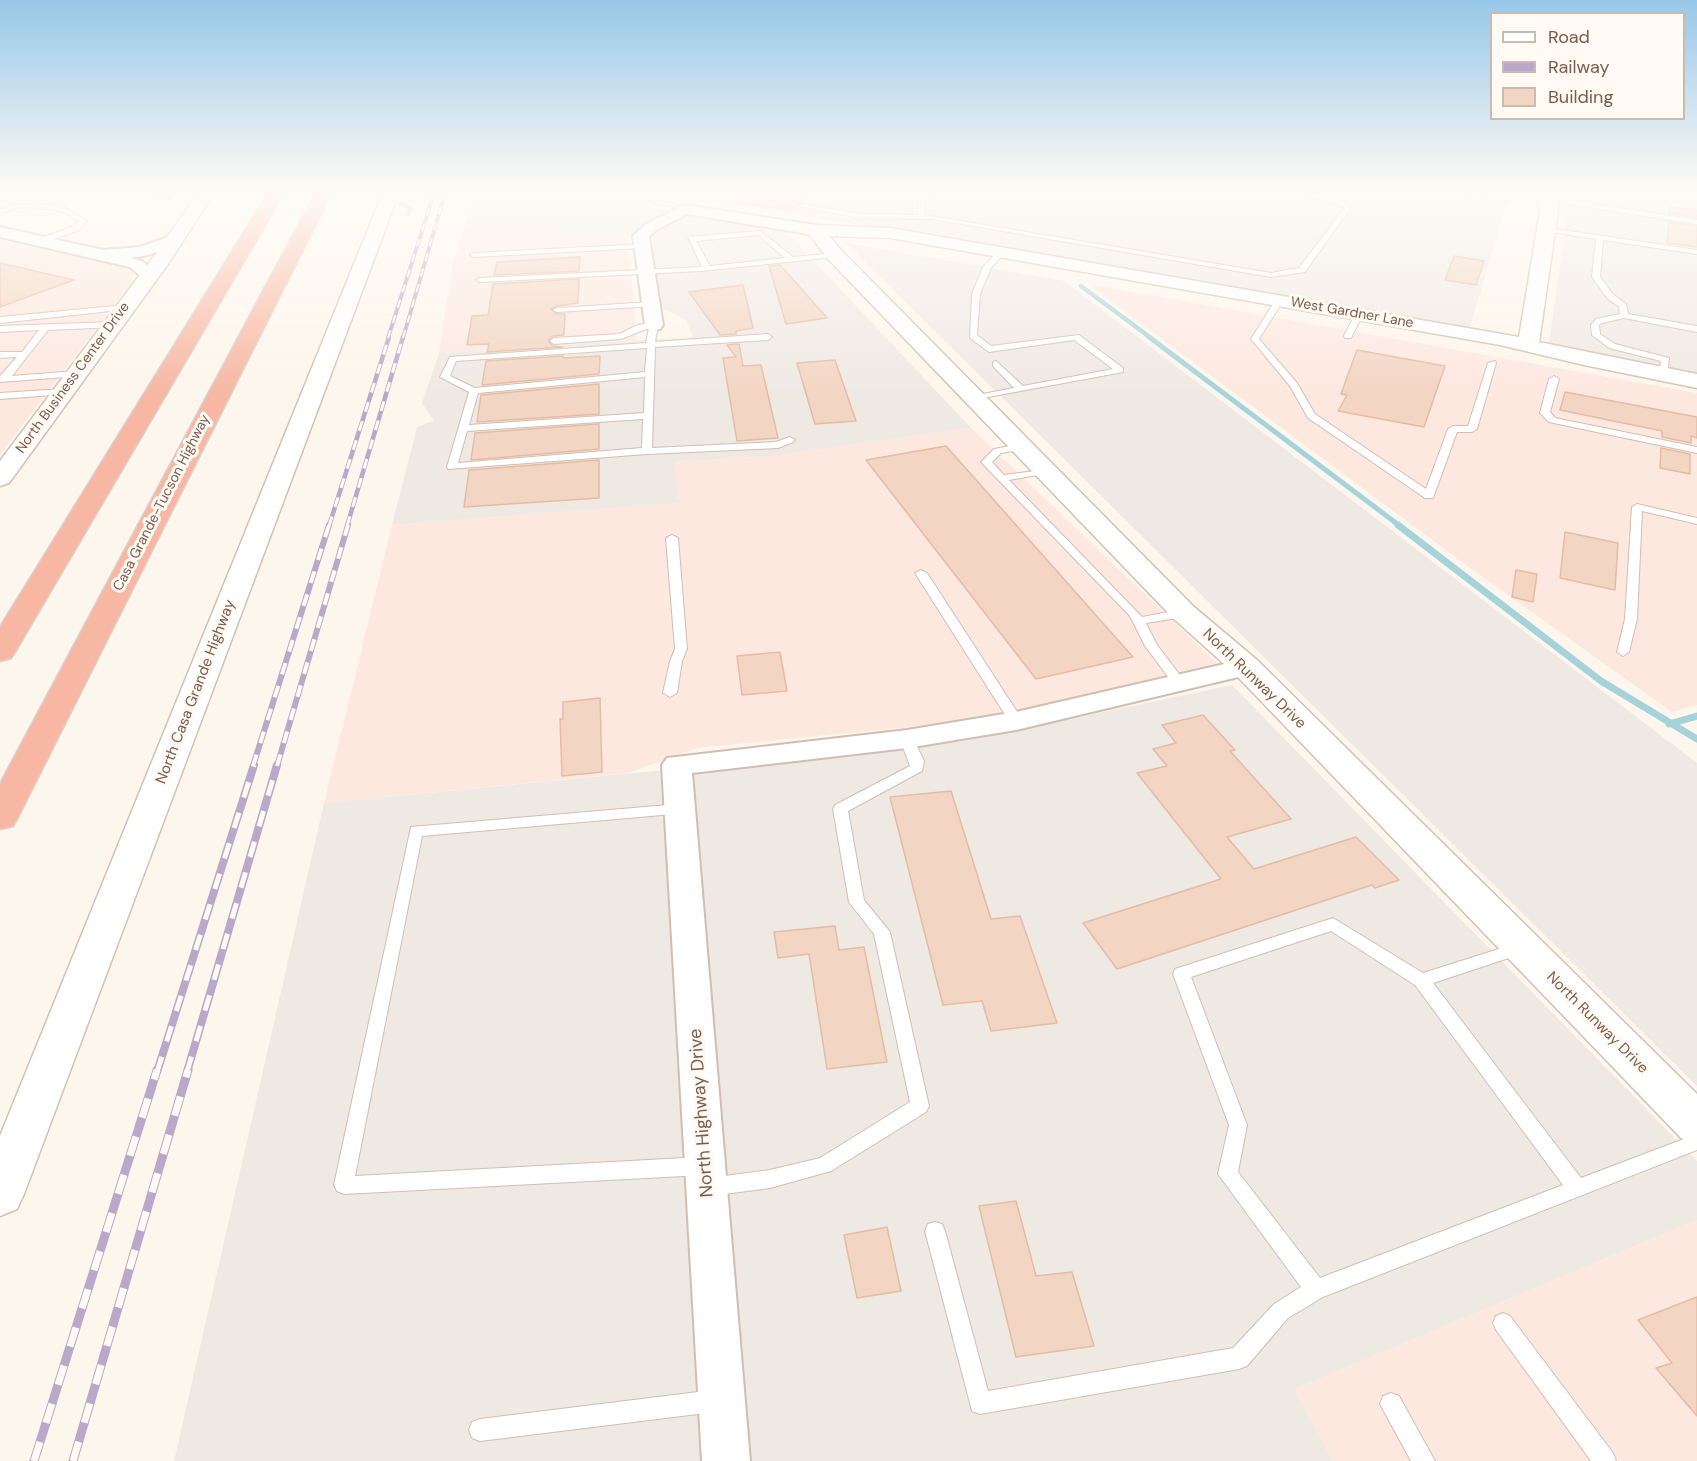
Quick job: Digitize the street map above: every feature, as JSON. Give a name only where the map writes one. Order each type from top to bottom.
[{"type":"highway","points":[[0,652],[237,258]]},
{"type":"highway","name":"Casa Grande-Tucson Highway","points":[[0,816],[290,258]]},
{"type":"street","points":[[115,258],[136,264],[149,275]]},
{"type":"street","name":"North Business Center Drive","points":[[0,478],[161,258]]},
{"type":"street","name":"North Casa Grande Highway","points":[[0,1194],[365,258]]},
{"type":"street","points":[[644,258],[654,325]]},
{"type":"street","name":"North Runway Drive","points":[[838,258],[1184,613],[1246,668],[1697,1124]]},
{"type":"street","name":"West Gardner Lane","points":[[1031,258],[1469,334],[1529,335]]},
{"type":"street","points":[[1541,258],[1529,335],[1584,360],[1697,381]]},
{"type":"street","points":[[907,739],[1016,722],[1246,668]]},
{"type":"street","name":"North Highway Drive","points":[[726,1461],[677,765],[907,739]]},
{"type":"lane","points":[[702,258],[707,268]]},
{"type":"lane","points":[[480,280],[707,268],[804,258]]},
{"type":"lane","points":[[975,398],[1120,370],[1076,337],[989,349],[973,336],[976,294],[987,267],[996,258]]},
{"type":"lane","points":[[1170,258],[1271,275],[1302,270],[1311,258]]},
{"type":"lane","points":[[1598,258],[1596,277],[1610,296],[1623,306],[1624,316]]},
{"type":"lane","points":[[1279,301],[1255,339],[1294,385],[1311,416],[1429,496],[1453,429],[1472,429],[1492,363]]},
{"type":"lane","points":[[557,310],[651,304]]},
{"type":"lane","points":[[0,320],[126,308]]},
{"type":"lane","points":[[1348,336],[1359,314]]},
{"type":"lane","points":[[1664,375],[1666,360],[1612,346],[1596,335],[1594,326],[1599,321],[1624,316],[1697,328]]},
{"type":"lane","points":[[0,329],[113,325]]},
{"type":"lane","points":[[554,341],[621,336],[641,327],[654,325],[646,451]]},
{"type":"lane","points":[[10,369],[46,327]]},
{"type":"lane","points":[[650,374],[474,391],[445,377],[453,359],[768,337]]},
{"type":"lane","points":[[0,360],[10,369],[76,374]]},
{"type":"lane","points":[[996,364],[1021,389]]},
{"type":"lane","points":[[1554,379],[1545,413],[1552,420],[1697,450]]},
{"type":"lane","points":[[474,391],[452,467],[646,451],[778,445],[790,440]]},
{"type":"lane","points":[[0,396],[63,392]]},
{"type":"lane","points":[[464,428],[648,416]]},
{"type":"lane","points":[[1022,447],[998,451],[986,462],[1135,614],[1151,646],[1180,683]]},
{"type":"lane","points":[[1002,478],[1046,471]]},
{"type":"lane","points":[[1623,652],[1631,619],[1636,507],[1697,521]]},
{"type":"lane","points":[[670,693],[676,661],[681,649],[672,538]]},
{"type":"lane","points":[[921,573],[1016,722]]},
{"type":"lane","points":[[1138,621],[1184,613]]},
{"type":"lane","points":[[680,809],[416,831],[345,1185],[706,1177],[770,1179],[824,1165],[920,1106],[882,932],[857,902],[840,809],[917,768],[917,761],[907,739]]},
{"type":"lane","points":[[1316,1290],[1228,1174],[1238,1125],[1181,974],[1333,924],[1421,980],[1577,1188]]},
{"type":"lane","points":[[1421,980],[1522,948]]},
{"type":"lane","points":[[935,1231],[980,1403],[1239,1358],[1281,1311],[1316,1290],[1697,1142]]},
{"type":"lane","points":[[1503,1323],[1605,1461]]},
{"type":"lane","points":[[480,1430],[723,1400]]},
{"type":"lane","points":[[1391,1404],[1424,1461]]},
{"type":"shaded area","points":[[0,258],[91,258],[134,271],[133,281],[0,454]]},
{"type":"shaded area","points":[[455,258],[630,258],[637,341],[439,353]]},
{"type":"shaded area","points":[[653,258],[811,258],[971,428],[771,456],[674,462],[679,503],[392,525],[417,427],[434,421],[422,403],[439,353],[693,337],[686,320],[658,306]]},
{"type":"shaded area","points":[[861,258],[933,258],[1064,281],[1697,763],[1697,1086]]},
{"type":"shaded area","points":[[1058,258],[1490,258],[1470,327]]},
{"type":"shaded area","points":[[1561,258],[1697,258],[1697,373],[1549,345]]},
{"type":"shaded area","points":[[1094,285],[1697,393],[1697,705],[1672,712],[1470,568],[1092,287]]},
{"type":"shaded area","points":[[971,428],[1217,663],[1042,705],[949,723],[697,748],[628,773],[324,803],[392,525],[678,503],[673,462],[771,456]]},
{"type":"shaded area","points":[[1232,685],[1697,1161],[1697,1220],[1295,1389],[1333,1461],[174,1461],[324,803],[966,741]]},
{"type":"shaded area","points":[[1697,1220],[1697,1461],[1333,1461],[1295,1389]]},
{"type":"building","points":[[580,258],[579,271],[494,275],[497,262]]},
{"type":"building","points":[[1453,258],[1484,261],[1476,285],[1445,280]]},
{"type":"building","points":[[0,263],[74,280],[0,307]]},
{"type":"building","points":[[780,265],[827,318],[786,324],[769,266]]},
{"type":"building","points":[[579,279],[578,303],[551,309],[556,314],[565,314],[564,335],[553,336],[548,341],[553,346],[563,347],[487,352],[489,344],[467,345],[472,316],[488,315],[493,284]]},
{"type":"building","points":[[743,285],[753,328],[736,331],[736,334],[720,335],[689,292]]},
{"type":"building","points":[[739,344],[743,366],[761,365],[778,438],[737,441],[723,358],[736,357],[727,345]]},
{"type":"building","points":[[1357,350],[1445,366],[1424,427],[1338,411],[1347,395],[1341,394]]},
{"type":"building","points":[[563,356],[563,358],[600,356],[599,374],[482,385],[486,361]]},
{"type":"building","points":[[835,360],[856,421],[815,424],[797,363]]},
{"type":"building","points":[[599,384],[599,414],[477,422],[481,395]]},
{"type":"building","points":[[1565,392],[1697,417],[1697,438],[1691,436],[1691,443],[1662,437],[1662,431],[1560,410]]},
{"type":"building","points":[[599,424],[599,449],[471,460],[475,433]]},
{"type":"building","points":[[946,446],[1133,657],[1036,679],[866,460]]},
{"type":"building","points":[[1661,448],[1690,454],[1690,474],[1660,468]]},
{"type":"building","points":[[599,460],[599,498],[464,507],[469,470]]},
{"type":"building","points":[[1565,532],[1618,543],[1615,590],[1560,578]]},
{"type":"building","points":[[1516,570],[1537,574],[1533,602],[1512,597]]},
{"type":"building","points":[[780,652],[787,691],[742,695],[737,656]]},
{"type":"building","points":[[600,698],[602,772],[562,776],[560,719],[563,719],[563,702]]},
{"type":"building","points":[[1203,715],[1235,750],[1230,751],[1291,819],[1227,837],[1254,869],[1356,837],[1399,880],[1375,888],[1372,885],[1117,969],[1083,923],[1221,879],[1137,773],[1167,766],[1153,749],[1176,743],[1162,725]]},
{"type":"building","points":[[951,791],[991,919],[1020,916],[1057,1023],[991,1031],[982,1001],[943,1005],[890,797]]},
{"type":"building","points":[[835,926],[839,950],[864,947],[887,1062],[827,1069],[809,954],[778,958],[774,932]]},
{"type":"building","points":[[1016,1201],[1036,1276],[1072,1272],[1094,1346],[1016,1357],[979,1206]]},
{"type":"building","points":[[887,1227],[901,1291],[857,1298],[844,1235]]},
{"type":"building","points":[[1697,1297],[1697,1416],[1656,1368],[1672,1363],[1638,1320]]},
{"type":"waterway","points":[[1081,286],[1151,338]]},
{"type":"waterway","points":[[1149,337],[1400,526]]},
{"type":"waterway","points":[[1398,525],[1601,681],[1671,723]]},
{"type":"waterway","points":[[1671,723],[1697,716]]},
{"type":"waterway","points":[[1671,723],[1697,739]]},
{"type":"railway","points":[[388,338],[413,258]]},
{"type":"railway","points":[[403,338],[426,258]]},
{"type":"railway","points":[[329,526],[389,337]]},
{"type":"railway","points":[[347,526],[403,337]]},
{"type":"railway","points":[[253,766],[329,525]]},
{"type":"railway","points":[[277,766],[348,525]]},
{"type":"railway","points":[[157,1072],[254,765]]},
{"type":"railway","points":[[187,1072],[277,765]]},
{"type":"railway","points":[[34,1461],[157,1070]]},
{"type":"railway","points":[[73,1461],[188,1070]]}]
